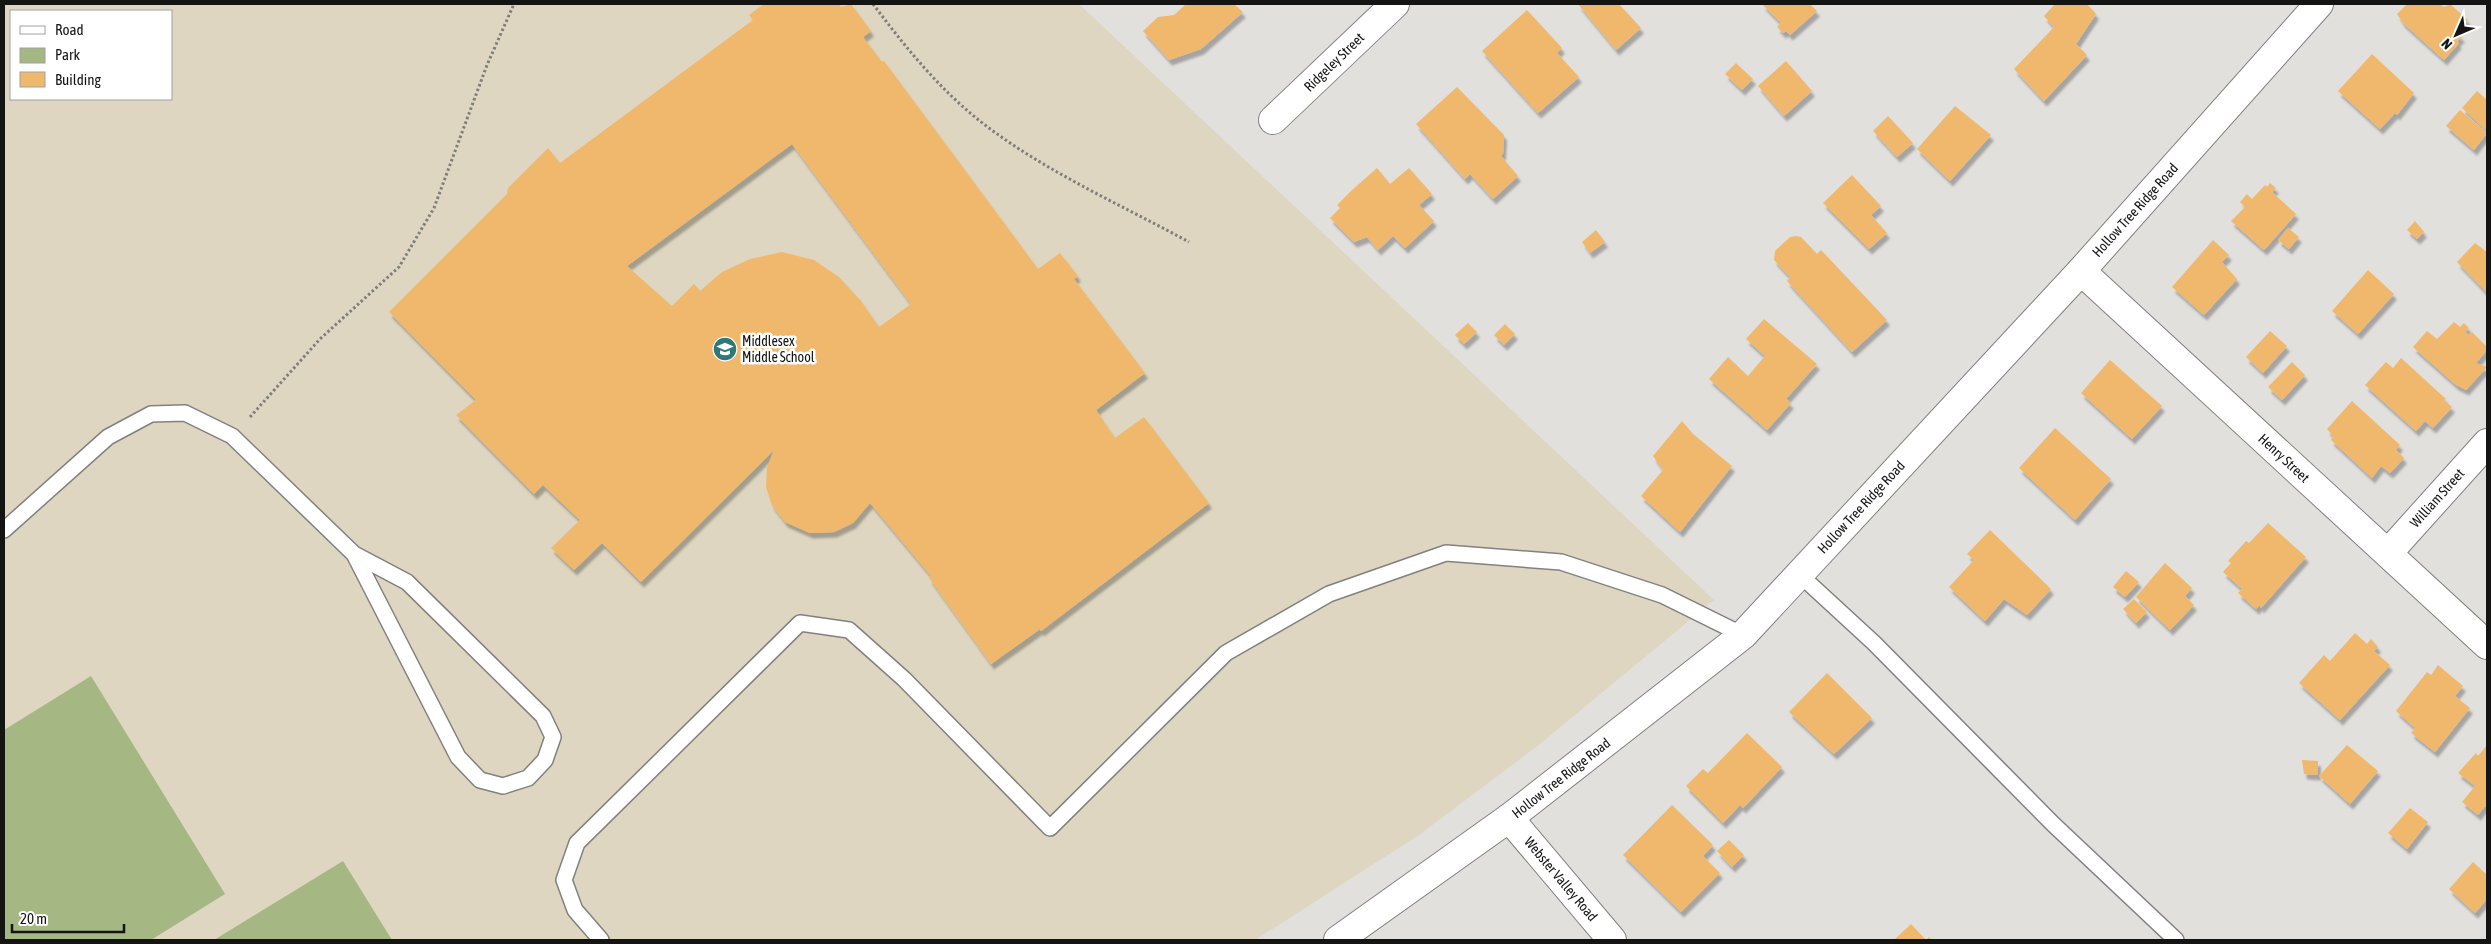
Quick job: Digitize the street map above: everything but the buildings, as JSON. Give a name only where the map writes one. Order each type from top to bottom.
[{"type":"main road","name":"Ridgeley Street","points":[[1273,120],[1395,4]]},
{"type":"main road","name":"Hollow Tree Ridge Road","points":[[1338,940],[1509,818],[1743,634],[2081,271],[2318,4]]},
{"type":"main road","name":"Henry Street","points":[[2081,271],[2487,645]]},
{"type":"main road","name":"William Street","points":[[2388,553],[2487,442]]},
{"type":"main road","name":"Webster Valley Road","points":[[1509,818],[1612,940]]},
{"type":"lane","points":[[4,530],[108,437],[151,414],[185,414],[232,436],[354,554],[407,582],[543,716],[553,737],[545,760],[528,778],[503,786],[480,780],[458,757],[354,554]]},
{"type":"lane","points":[[601,940],[575,910],[564,880],[577,843],[800,623],[848,630],[904,679],[1050,828],[1226,653],[1329,594],[1446,553],[1561,562],[1662,595],[1743,634]]},
{"type":"lane","points":[[1799,574],[1874,643],[2053,824],[2176,940]]},
{"type":"path","points":[[232,436],[320,339],[399,266],[434,208],[487,65],[514,4]]},
{"type":"path","points":[[873,4],[905,47],[961,105],[1025,154],[1189,242]]},
{"type":"shaded area","name":"Middlesex Middle School","points":[[4,4],[1079,4],[1714,600],[1540,744],[1419,835],[1255,940],[4,940]]},
{"type":"green space","points":[[91,676],[225,894],[151,940],[4,940],[4,730]]},
{"type":"green space","points":[[343,861],[392,940],[214,940]]},
{"type":"place","name":"Middlesex Middle School","points":[[725,349]]}]
